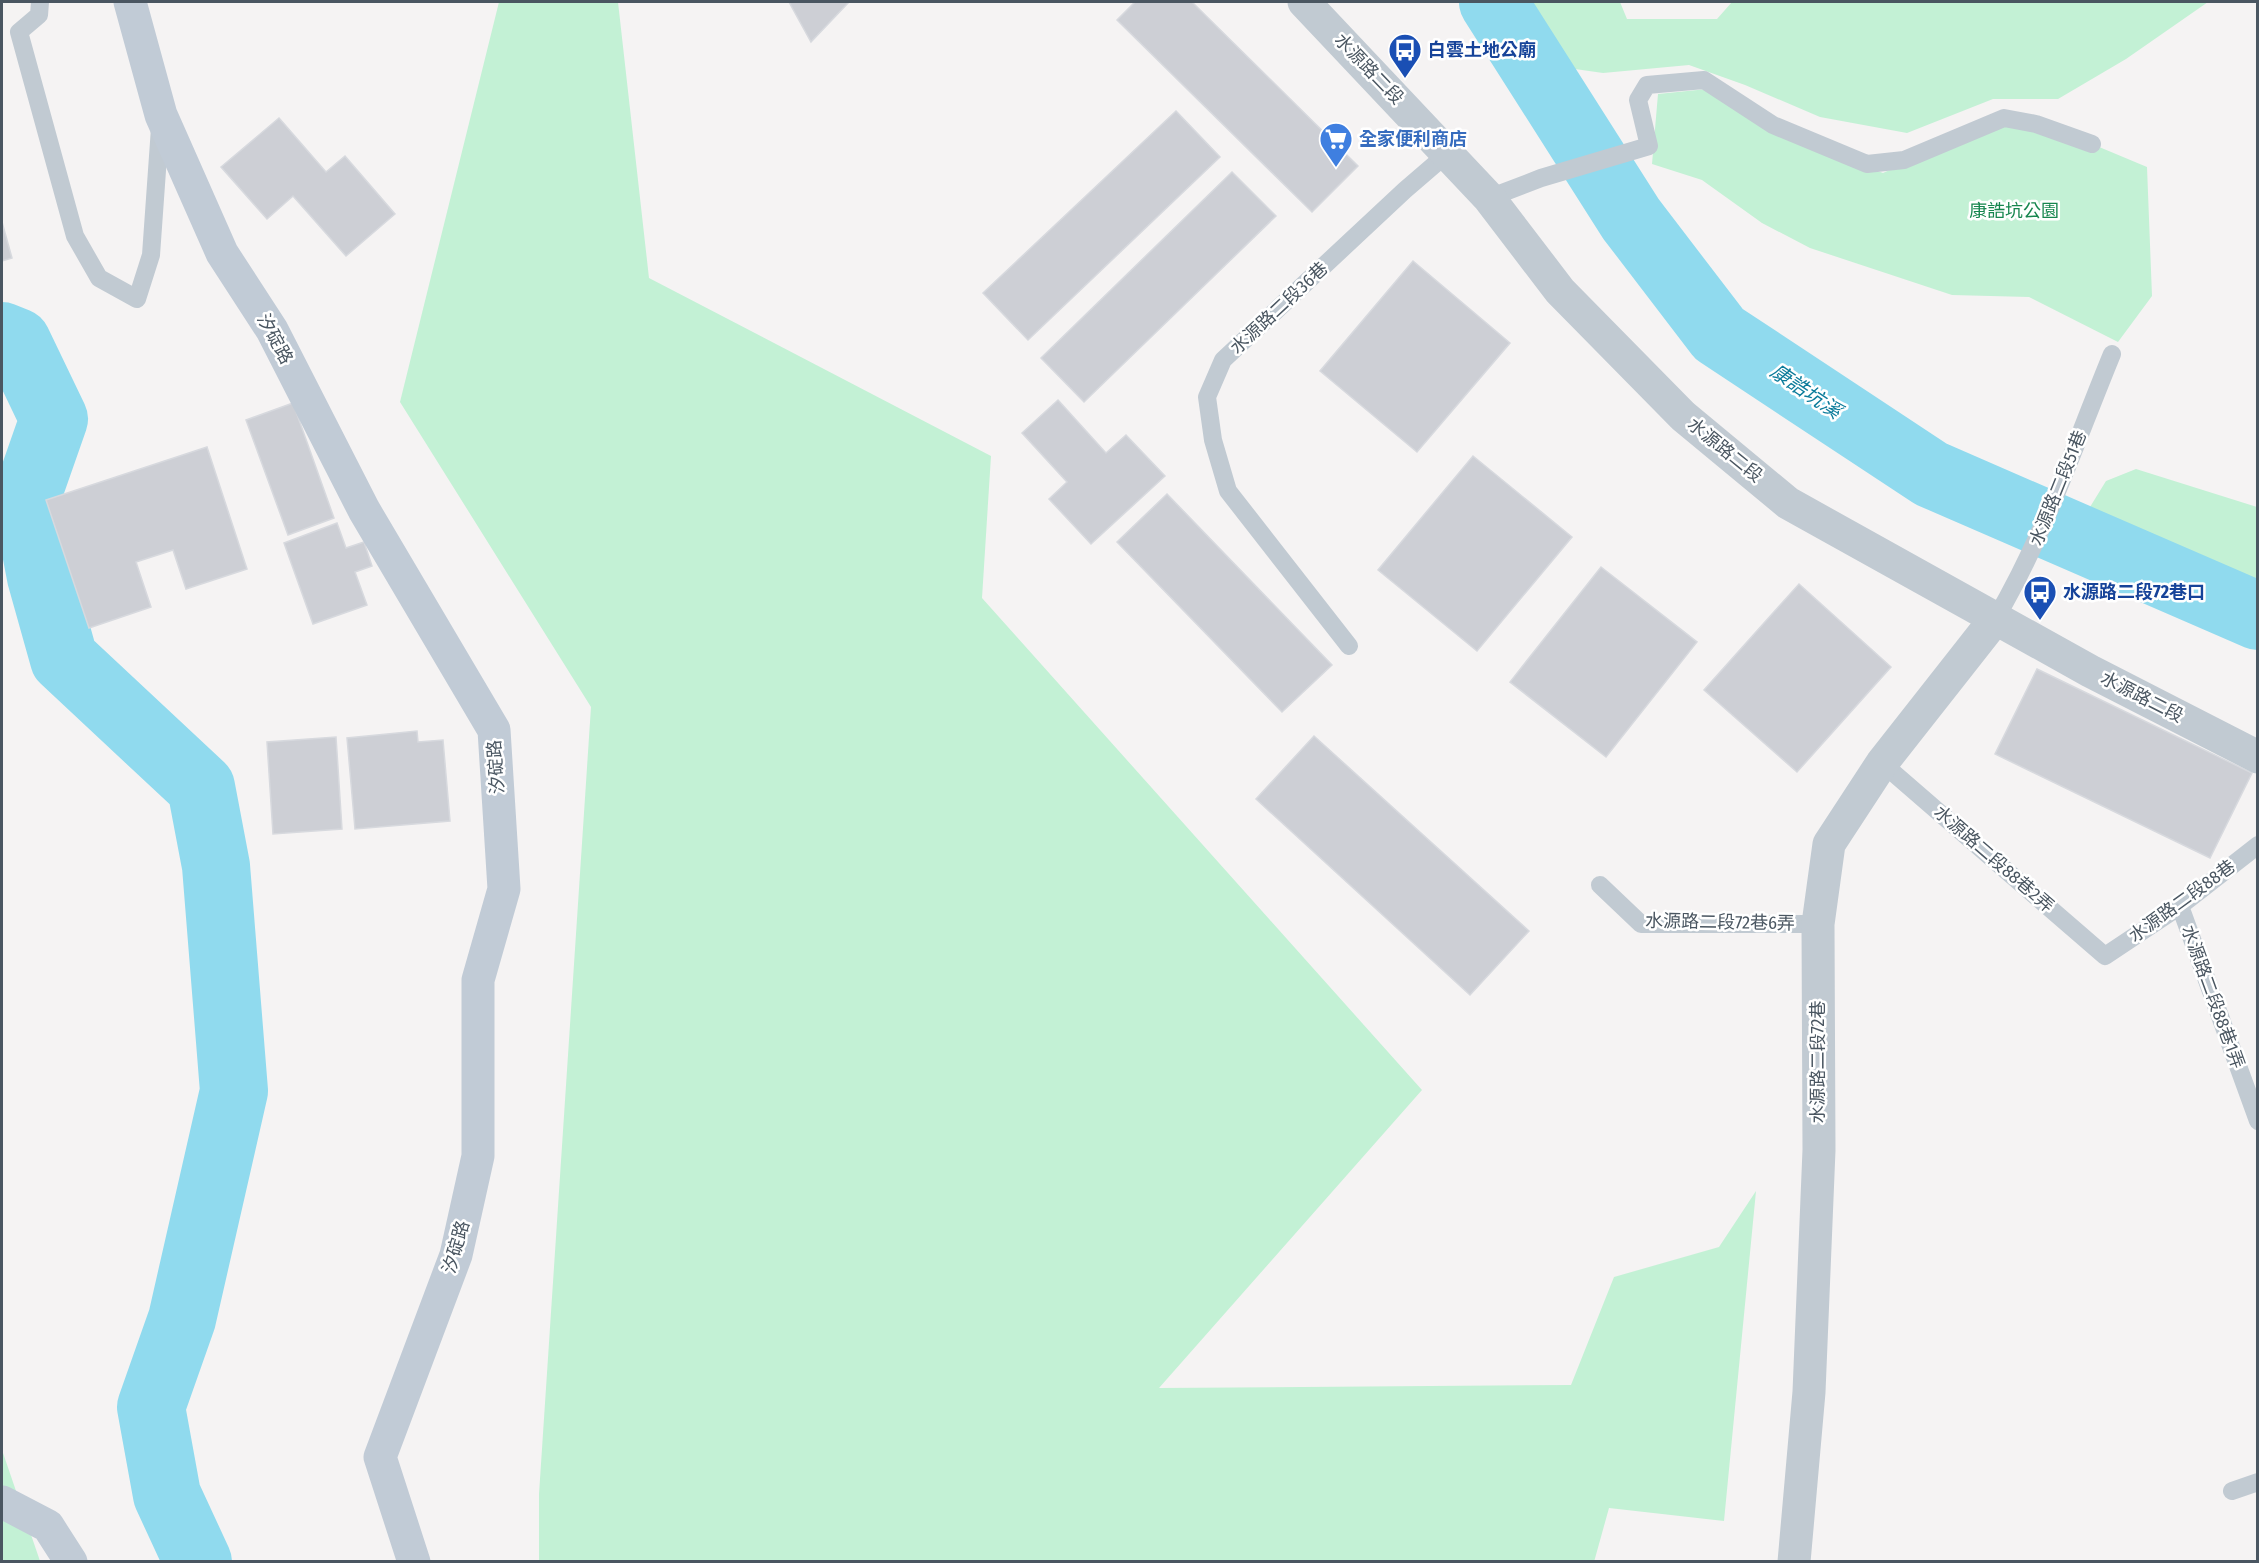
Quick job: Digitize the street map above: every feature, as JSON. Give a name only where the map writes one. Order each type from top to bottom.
[{"type":"street","name":"汐碇路","points":[[130,2],[162,115],[222,253],[272,330],[364,510],[494,730],[504,889],[478,980],[478,1156],[456,1255],[380,1457],[414,1562]]},
{"type":"street","name":"水源路二段","points":[[1304,2],[1489,198],[1560,291],[1691,423],[1788,503],[1996,618],[2258,757]]},
{"type":"street","name":"水源路二段72巷","points":[[1794,1562],[1809,1392],[1819,1150],[1818,924],[1829,844],[1882,763],[1996,618]]},
{"type":"street","points":[[2,1502],[48,1526],[70,1562]]},
{"type":"lane","points":[[40,2],[39,15],[19,32],[75,236],[99,278],[137,299],[151,255],[162,115]]},
{"type":"lane","points":[[1489,198],[1541,178],[1649,146],[1638,100],[1647,85],[1704,80],[1773,125],[1867,164],[1904,160],[2004,118],[2036,123],[2092,144]]},
{"type":"lane","name":"水源路二段36巷","points":[[1349,646],[1228,491],[1212,440],[1207,397],[1223,360],[1405,190],[1448,153]]},
{"type":"lane","name":"水源路二段51巷","points":[[1996,618],[2024,571],[2063,484],[2076,441],[2112,354]]},
{"type":"lane","name":"水源路二段88巷2弄","points":[[1882,763],[2105,956]]},
{"type":"lane","name":"水源路二段88巷","points":[[2105,956],[2180,906],[2258,845]]},
{"type":"lane","name":"水源路二段72巷6弄","points":[[1600,885],[1641,924],[1818,924]]},
{"type":"lane","name":"水源路二段88巷1弄","points":[[2180,906],[2258,1121]]},
{"type":"lane","points":[[2232,1491],[2258,1482]]},
{"type":"green space","points":[[499,2],[618,2],[649,278],[991,456],[982,598],[1422,1090],[1159,1388],[1571,1385],[1614,1277],[1719,1247],[1756,1191],[1724,1521],[1609,1508],[1594,1562],[539,1561],[539,1494],[591,707],[400,402]]},
{"type":"green space","points":[[1527,2],[1620,2],[1627,19],[1717,19],[1732,2],[2208,2],[2126,59],[2058,99],[1993,99],[1907,133],[1820,117],[1745,85],[1689,65],[1603,73],[1575,69]]},
{"type":"green space","name":"康誥坑公園","points":[[1707,89],[1782,137],[1883,173],[2004,118],[2092,144],[2147,167],[2152,296],[2118,342],[2029,297],[1952,295],[1810,248],[1762,223],[1702,180],[1652,164],[1658,94]]},
{"type":"green space","points":[[2136,469],[2257,507],[2257,595],[2124,533],[2090,507],[2106,481]]},
{"type":"green space","points":[[2,1450],[40,1561],[2,1561]]},
{"type":"building","points":[[789,2],[849,2],[811,42]]},
{"type":"building","points":[[1135,2],[1192,2],[1358,166],[1312,212],[1117,20]]},
{"type":"building","points":[[1176,111],[1220,157],[1028,340],[983,293]]},
{"type":"building","points":[[279,118],[326,172],[345,156],[395,214],[346,256],[293,196],[267,219],[221,167]]},
{"type":"building","points":[[1232,172],[1276,216],[1084,402],[1041,358]]},
{"type":"building","points":[[2,222],[12,258],[2,261]]},
{"type":"building","points":[[1413,261],[1510,343],[1417,452],[1320,371]]},
{"type":"building","points":[[1058,400],[1106,453],[1126,435],[1165,476],[1091,544],[1049,499],[1067,482],[1022,433]]},
{"type":"building","points":[[293,403],[334,518],[288,535],[246,420]]},
{"type":"building","points":[[207,447],[247,569],[186,589],[173,550],[136,562],[151,607],[89,628],[46,500]]},
{"type":"building","points":[[1473,456],[1572,537],[1477,651],[1378,570]]},
{"type":"building","points":[[1167,494],[1332,665],[1282,712],[1117,542]]},
{"type":"building","points":[[337,523],[346,548],[364,542],[372,566],[355,572],[367,605],[313,624],[284,543]]},
{"type":"building","points":[[1601,567],[1697,642],[1606,757],[1510,682]]},
{"type":"building","points":[[1799,584],[1891,667],[1797,772],[1704,690]]},
{"type":"building","points":[[2037,669],[2252,773],[2210,858],[1995,754]]},
{"type":"building","points":[[417,731],[418,742],[443,740],[450,821],[355,829],[347,738]]},
{"type":"building","points":[[1314,736],[1529,931],[1470,995],[1256,799]]},
{"type":"building","points":[[336,737],[342,829],[273,834],[267,742]]},
{"type":"waterway","name":"康誥坑溪","points":[[1493,2],[1631,219],[1719,334],[1931,474],[2258,616]]},
{"type":"waterway","points":[[2,336],[17,342],[54,419],[26,499],[41,577],[64,659],[201,787],[216,866],[234,1091],[182,1319],[151,1407],[167,1495],[198,1562]]},
{"type":"place","name":"白雲土地公廟","points":[[1405,79]]},
{"type":"place","name":"全家便利商店","points":[[1336,168]]},
{"type":"place","name":"水源路二段72巷口","points":[[2040,621]]}]
